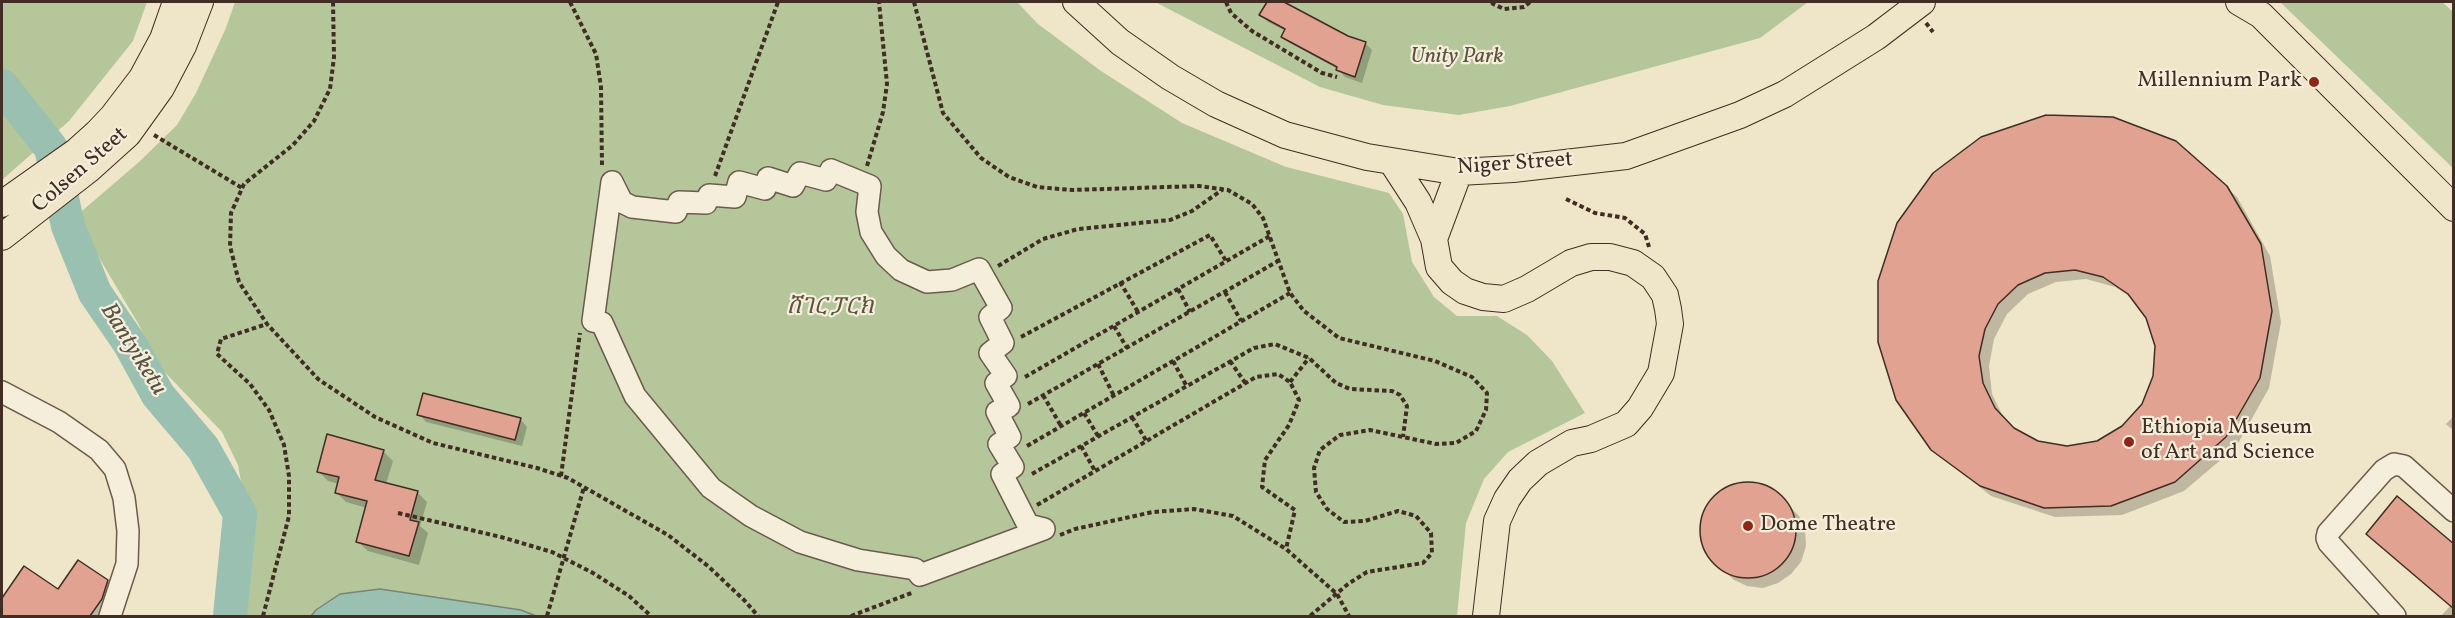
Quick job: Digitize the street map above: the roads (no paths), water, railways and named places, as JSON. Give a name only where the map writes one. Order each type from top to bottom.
[{"type":"main road","points":[[2,204],[82,160],[97,133],[142,78],[163,39],[176,2]]},
{"type":"main road","name":"Colsen Steet","points":[[2,237],[82,160],[128,134],[161,88],[183,46],[200,2]]},
{"type":"main road","name":"Niger Street","points":[[1076,2],[1120,42],[1170,77],[1216,105],[1285,135],[1392,162],[1459,172],[1513,169],[1626,156],[1740,115],[1785,94],[1876,37],[1922,2]]},
{"type":"main road","points":[[2240,2],[2261,15],[2454,208]]},
{"type":"main road","points":[[1392,162],[1418,202],[1434,239],[1439,267],[1452,282],[1465,291],[1483,297],[1504,299],[1527,289],[1571,263],[1592,257],[1610,257],[1633,263],[1653,277],[1665,295],[1668,309],[1670,324],[1661,373],[1640,408],[1626,423],[1591,439],[1572,443],[1538,463],[1520,480],[1507,499],[1497,521],[1486,616]]},
{"type":"main road","points":[[1434,239],[1459,172]]},
{"type":"street","points":[[831,170],[870,186],[867,212],[871,232],[886,256],[901,270],[927,282],[952,280],[980,269],[1001,308],[990,318],[1003,343],[990,353],[1006,376],[996,383],[1009,406],[997,412],[1010,437],[999,444],[1013,468],[1002,474],[1008,487],[1028,525],[1044,528],[920,575],[915,569],[858,560],[800,542],[751,516],[711,488],[635,396],[602,323],[593,321],[612,182],[622,202],[632,207],[676,212],[679,202],[706,203],[709,195],[735,197],[739,182],[765,189],[768,178],[793,186],[800,173],[826,180],[831,170]]},
{"type":"street","points":[[2,392],[59,422],[99,450],[115,469],[124,498],[128,531],[127,564],[110,616]]},
{"type":"street","points":[[2394,616],[2330,543],[2327,538],[2328,533],[2384,470],[2394,464],[2404,466],[2454,511]]},
{"type":"waterway","name":"Bantyiketu","points":[[2,86],[51,148],[68,226],[95,293],[130,344],[158,395],[203,448],[240,514],[230,616]]},
{"type":"place","name":"Millennium Park","points":[[2314,82]]},
{"type":"place","name":"Ethiopia Museum of Art and Science","points":[[2129,442]]},
{"type":"place","name":"Dome Theatre","points":[[1748,526]]},
{"type":"park label","name":"Unity Park","points":[[1457,58]]},
{"type":"park label","name":"ሸገር ፓርክ","points":[[830,309]]}]
